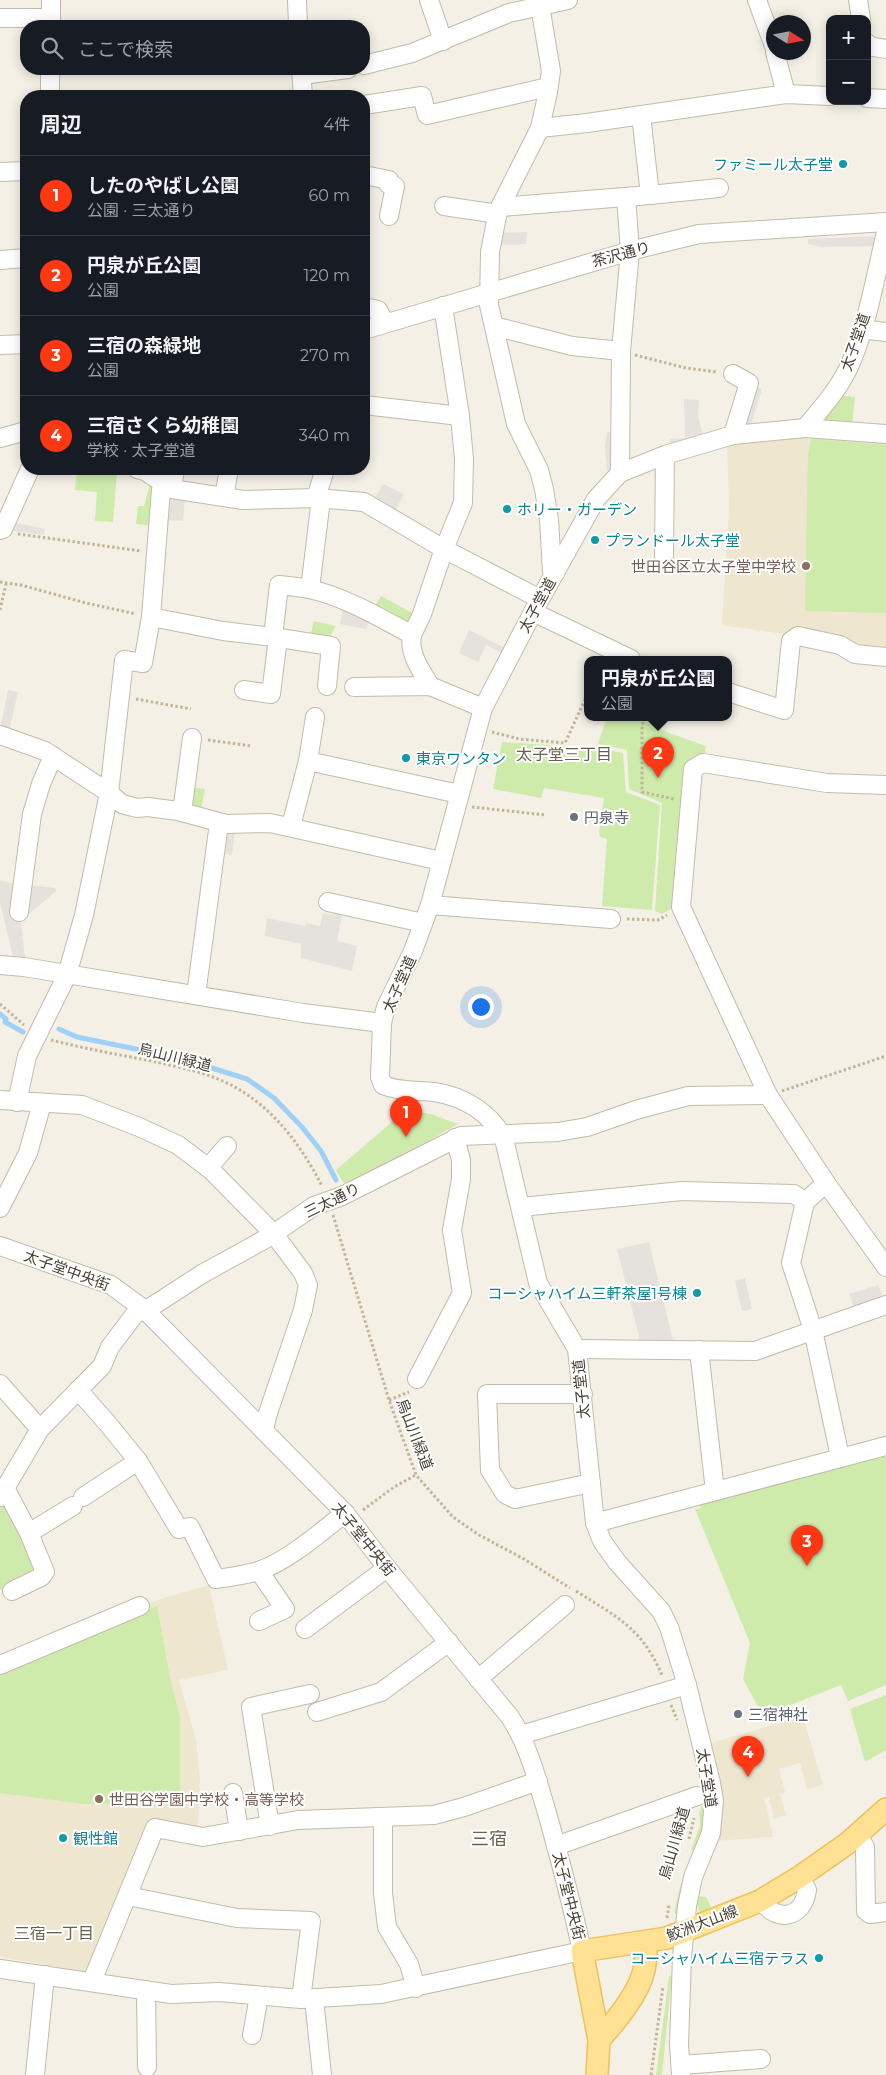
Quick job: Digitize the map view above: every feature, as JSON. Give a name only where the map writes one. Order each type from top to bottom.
[{"type":"main road","name":"鮫洲大山線","points":[[582,1951],[646,1942],[676,1935],[761,1900],[800,1877],[856,1835],[886,1808]]},
{"type":"main road","points":[[599,2040],[613,2025],[638,1986],[644,1970],[646,1942]]},
{"type":"main road","points":[[582,1951],[599,2040],[595,2072]]},
{"type":"street","points":[[51,0],[51,20]]},
{"type":"street","points":[[297,0],[298,20]]},
{"type":"street","points":[[429,0],[443,41]]},
{"type":"street","points":[[370,64],[412,53],[508,13],[540,3],[568,0]]},
{"type":"street","points":[[757,0],[766,24]]},
{"type":"street","points":[[858,0],[860,15]]},
{"type":"street","points":[[540,3],[551,71],[540,128],[499,210],[490,252],[490,315],[516,424],[538,470],[544,489],[549,520],[552,571],[555,573]]},
{"type":"street","points":[[0,18],[26,20]]},
{"type":"street","points":[[871,46],[886,49]]},
{"type":"street","points":[[777,60],[786,94]]},
{"type":"street","points":[[50,75],[50,90]]},
{"type":"street","points":[[302,75],[303,90]]},
{"type":"street","points":[[370,104],[422,96],[427,115],[548,87]]},
{"type":"street","points":[[540,128],[786,94],[826,96]]},
{"type":"street","points":[[871,98],[886,99]]},
{"type":"street","points":[[641,115],[650,196]]},
{"type":"street","points":[[0,172],[20,171]]},
{"type":"street","points":[[370,176],[389,180],[388,184],[395,186],[389,216]]},
{"type":"street","points":[[444,206],[499,210],[719,188]]},
{"type":"street","points":[[620,473],[621,351],[630,257],[626,197]]},
{"type":"street","name":"茶沢通り","points":[[370,328],[490,293],[630,257],[700,234],[886,222]]},
{"type":"street","name":"太子堂道","points":[[681,2070],[680,1978],[676,1935],[687,1906],[694,1877],[711,1833],[714,1801],[707,1760],[687,1685],[665,1618],[617,1562],[602,1541],[595,1523],[577,1349],[538,1283],[527,1243],[521,1207],[508,1153],[501,1133],[492,1120],[462,1100],[435,1092],[392,1089],[384,1085],[380,1077],[382,1023],[386,1007],[413,952],[430,905],[483,708],[536,605],[596,499],[620,473],[665,455],[733,435],[805,428],[834,393],[854,352],[886,232]]},
{"type":"street","points":[[0,260],[20,258]]},
{"type":"street","points":[[430,686],[410,644],[444,548],[463,503],[464,459],[460,416],[443,306]]},
{"type":"street","points":[[370,308],[378,310],[385,323]]},
{"type":"street","points":[[494,326],[572,346],[621,351]]},
{"type":"street","points":[[861,329],[886,332]]},
{"type":"street","points":[[0,345],[20,344]]},
{"type":"street","points":[[733,374],[749,383],[733,435]]},
{"type":"street","points":[[370,406],[460,416]]},
{"type":"street","points":[[805,428],[886,434]]},
{"type":"street","points":[[0,438],[20,432]]},
{"type":"street","points":[[664,556],[665,455]]},
{"type":"street","points":[[5,531],[3,528],[27,475]]},
{"type":"street","points":[[151,475],[168,487],[244,500],[319,499],[364,502],[444,548],[536,605],[626,656]]},
{"type":"street","points":[[173,475],[168,487],[161,490],[151,617],[143,663],[124,660],[109,793],[84,915],[67,975],[28,1056],[9,1101],[82,1106],[139,1127],[178,1145],[208,1168],[274,1234],[303,1273],[308,1285],[304,1310],[267,1416],[264,1430]]},
{"type":"street","points":[[224,497],[228,475]]},
{"type":"street","points":[[310,589],[319,499],[324,475]]},
{"type":"street","points":[[244,690],[271,694],[279,585],[310,589],[380,617],[412,634]]},
{"type":"street","points":[[151,617],[238,634],[331,646],[327,686]]},
{"type":"street","points":[[732,693],[784,710],[791,641],[798,636],[840,645],[855,654],[886,657]]},
{"type":"street","points":[[354,687],[430,686],[483,708]]},
{"type":"street","points":[[291,826],[308,761],[315,718]]},
{"type":"street","points":[[0,735],[45,751],[109,793],[122,804],[137,808],[162,808],[226,824],[270,823],[291,826],[441,861]]},
{"type":"street","points":[[182,812],[192,738]]},
{"type":"street","points":[[19,912],[32,814],[41,784],[53,756]]},
{"type":"street","points":[[308,761],[457,800]]},
{"type":"street","points":[[886,785],[827,783],[703,763],[693,768],[681,907],[768,1096],[826,1183],[886,1267]]},
{"type":"street","points":[[196,995],[220,823]]},
{"type":"street","points":[[328,902],[422,923]]},
{"type":"street","points":[[430,905],[611,919]]},
{"type":"street","points":[[0,965],[24,967],[382,1023]]},
{"type":"street","name":"三太通り","points":[[2,1493],[40,1429],[102,1366],[110,1348],[135,1314],[145,1310],[274,1234],[314,1206],[342,1196],[455,1138],[467,1135],[558,1132],[587,1127],[636,1110],[688,1096],[768,1096]]},
{"type":"street","points":[[0,1208],[28,1153],[42,1103]]},
{"type":"street","points":[[418,1379],[462,1293],[452,1230],[461,1179],[460,1154],[455,1138]]},
{"type":"street","points":[[208,1168],[227,1146]]},
{"type":"street","points":[[826,1183],[805,1202],[791,1263],[813,1330],[840,1457]]},
{"type":"street","points":[[521,1207],[682,1191],[794,1194],[805,1202]]},
{"type":"street","name":"太子堂中央街","points":[[0,1246],[111,1285],[145,1310],[348,1516],[387,1568],[510,1717],[522,1735],[538,1781],[582,1951]]},
{"type":"street","points":[[577,1349],[755,1351],[886,1305]]},
{"type":"street","points":[[700,1350],[715,1491]]},
{"type":"street","points":[[0,1384],[40,1429]]},
{"type":"street","points":[[78,1390],[138,1461],[179,1529],[190,1527],[216,1579],[259,1571],[274,1564],[348,1516]]},
{"type":"street","points":[[583,1394],[487,1394],[490,1470],[505,1494],[515,1499],[591,1483]]},
{"type":"street","points":[[595,1523],[886,1446]]},
{"type":"street","points":[[29,1533],[138,1461]]},
{"type":"street","points":[[2,1493],[29,1533],[45,1572],[41,1577],[12,1591]]},
{"type":"street","points":[[305,1629],[387,1568]]},
{"type":"street","points":[[259,1571],[285,1609],[259,1621]]},
{"type":"street","points":[[478,1679],[566,1605]]},
{"type":"street","points":[[0,1665],[140,1606]]},
{"type":"street","points":[[317,1712],[381,1692],[449,1642]]},
{"type":"street","points":[[522,1735],[687,1685]]},
{"type":"street","points":[[270,1826],[251,1707],[310,1694]]},
{"type":"street","points":[[92,1981],[155,1828],[203,1837],[298,1820],[434,1815],[464,1807],[538,1781]]},
{"type":"street","points":[[233,1793],[239,1832]]},
{"type":"street","points":[[556,1846],[697,1796]]},
{"type":"street","points":[[383,1816],[383,1894],[387,1927],[409,1964],[416,1988]]},
{"type":"street","points":[[856,1835],[865,1847],[866,1911],[870,1914],[886,1912]]},
{"type":"street","points":[[128,1896],[237,1918],[311,1921],[308,1999],[322,2075]]},
{"type":"street","points":[[0,1969],[171,1994],[219,1992],[308,1999],[381,1994],[416,1988],[582,1951]]},
{"type":"street","points":[[35,2075],[45,1975]]},
{"type":"street","points":[[146,1990],[147,2068]]},
{"type":"street","points":[[252,2036],[259,1996]]},
{"type":"street","points":[[681,2070],[761,2059]]},
{"type":"path","points":[[621,351],[686,368],[733,374]]},
{"type":"path","points":[[5,531],[156,553]]},
{"type":"path","points":[[0,582],[21,585],[86,603],[151,617]]},
{"type":"path","points":[[0,610],[6,584]]},
{"type":"path","points":[[121,697],[191,709]]},
{"type":"path","points":[[477,728],[519,739],[565,743],[584,701]]},
{"type":"path","points":[[643,721],[642,792],[690,802]]},
{"type":"path","points":[[192,738],[252,746]]},
{"type":"path","points":[[457,800],[546,815]]},
{"type":"path","points":[[611,919],[658,920],[681,907]]},
{"type":"path","name":"烏山川緑道","points":[[0,1004],[16,1019],[49,1039],[77,1047],[188,1069],[226,1082],[255,1101],[280,1123],[306,1156],[329,1201],[389,1400],[416,1475],[454,1517],[479,1535],[524,1559],[611,1612],[638,1634],[655,1660],[668,1690],[678,1724]]},
{"type":"path","points":[[768,1096],[886,1056]]},
{"type":"path","points":[[348,1516],[416,1475]]},
{"type":"path","name":"烏山川緑道","points":[[689,1841],[697,1796]]},
{"type":"path","name":"烏山川緑道","points":[[670,1900],[666,1916],[676,1935]]},
{"type":"path","points":[[651,2075],[664,1981]]},
{"type":"shaded area","points":[[527,232],[526,244],[499,245],[500,233]]},
{"type":"shaded area","points":[[878,236],[877,246],[820,247],[808,244],[808,239]]},
{"type":"shaded area","points":[[752,386],[762,389],[750,428],[737,429]]},
{"type":"shaded area","points":[[684,399],[699,400],[698,415],[704,440],[670,451],[670,439],[685,438]]},
{"type":"shaded area","points":[[607,432],[616,433],[615,474],[607,471],[605,446]]},
{"type":"shaded area","name":"世田谷区立太子堂中学校","points":[[804,433],[886,441],[886,653],[845,643],[722,625],[729,507],[727,444]]},
{"type":"shaded area","points":[[383,484],[404,494],[394,513],[373,501]]},
{"type":"shaded area","points":[[166,494],[185,497],[183,521],[163,520]]},
{"type":"shaded area","points":[[12,522],[45,529],[44,535],[6,530]]},
{"type":"shaded area","points":[[343,606],[371,618],[366,629],[340,624]]},
{"type":"shaded area","points":[[469,630],[507,649],[505,654],[486,645],[478,662],[459,653]]},
{"type":"shaded area","points":[[8,690],[18,692],[9,732],[0,729]]},
{"type":"shaded area","points":[[224,829],[235,831],[232,855],[221,853]]},
{"type":"shaded area","points":[[0,881],[18,884],[11,919],[21,921],[25,958],[13,957],[0,902]]},
{"type":"shaded area","points":[[27,885],[55,888],[56,891],[23,919]]},
{"type":"shaded area","points":[[334,908],[343,910],[337,941],[357,946],[352,971],[301,958],[301,944],[265,936],[267,918],[305,926],[306,923],[320,926],[323,913],[332,915]]},
{"type":"shaded area","points":[[649,1242],[673,1340],[640,1341],[617,1249]]},
{"type":"shaded area","points":[[745,1278],[752,1309],[742,1311],[735,1281]]},
{"type":"shaded area","points":[[878,1285],[884,1300],[855,1310],[849,1294]]},
{"type":"shaded area","name":"世田谷学園中学校・高等学校","points":[[209,1585],[228,1670],[179,1680],[196,1740],[200,1778],[198,1831],[151,1820],[92,1973],[0,1957],[0,1669],[160,1599]]},
{"type":"shaded area","points":[[803,1716],[823,1785],[807,1789],[800,1763],[779,1769],[785,1792],[780,1794],[786,1815],[774,1819],[769,1797],[764,1798],[773,1837],[715,1841],[708,1744]]},
{"type":"green space","points":[[837,395],[855,397],[852,425],[818,423]]},
{"type":"green space","points":[[811,439],[886,445],[886,613],[805,611],[808,456]]},
{"type":"green space","points":[[77,475],[117,475],[113,522],[95,521],[97,492],[75,490]]},
{"type":"green space","points":[[150,484],[155,489],[154,526],[136,524],[138,506],[144,506]]},
{"type":"green space","points":[[381,596],[414,614],[410,623],[407,625],[374,607]]},
{"type":"green space","points":[[314,621],[336,626],[328,640],[310,637]]},
{"type":"green space","points":[[606,721],[664,721],[661,730],[706,746],[677,905],[662,914],[655,911],[662,803],[629,789],[627,750],[598,744]]},
{"type":"green space","points":[[502,742],[598,748],[623,753],[626,792],[660,805],[652,910],[602,906],[607,839],[600,837],[599,833],[604,798],[544,788],[541,798],[493,789]]},
{"type":"green space","points":[[188,787],[205,789],[201,810],[185,806]]},
{"type":"green space","points":[[406,1110],[431,1114],[458,1124],[347,1188],[336,1170]]},
{"type":"green space","points":[[886,1452],[886,1685],[848,1701],[841,1685],[763,1716],[743,1679],[750,1643],[695,1509],[701,1508],[699,1504]]},
{"type":"green space","points":[[2,1504],[9,1504],[37,1573],[0,1590],[0,1508]]},
{"type":"green space","points":[[157,1606],[170,1678],[180,1717],[180,1803],[85,1804],[0,1793],[0,1672]]},
{"type":"green space","points":[[886,1695],[886,1750],[865,1762],[850,1709]]},
{"type":"green space","points":[[702,1757],[710,1800],[708,1826],[683,1891],[678,1914],[674,1913],[680,1887],[695,1851],[691,1850],[700,1825],[699,1813],[704,1801],[706,1801],[696,1758]]},
{"type":"green space","points":[[695,1896],[706,1897],[712,1909],[700,1915]]},
{"type":"green space","points":[[669,1976],[672,1976],[662,2075],[656,2075]]},
{"type":"waterway","points":[[0,1014],[6,1019],[5,1022],[23,1032]]},
{"type":"waterway","points":[[59,1029],[77,1037],[180,1058],[247,1079],[274,1098],[302,1127],[321,1151],[336,1180]]},
{"type":"place","name":"ファミール太子堂","points":[[843,164]]},
{"type":"place","name":"ホリー・ガーデン","points":[[507,509]]},
{"type":"place","name":"プランドール太子堂","points":[[595,540]]},
{"type":"place","name":"世田谷区立太子堂中学校","points":[[806,566]]},
{"type":"place","name":"東京ワンタン","points":[[406,758]]},
{"type":"place","name":"円泉が丘公園","points":[[658,778]]},
{"type":"place","name":"円泉寺","points":[[574,817]]},
{"type":"place","name":"したのやばし公園","points":[[406,1137]]},
{"type":"place","name":"コーシャハイム三軒茶屋1号棟","points":[[697,1293]]},
{"type":"place","name":"三宿の森緑地","points":[[807,1566]]},
{"type":"place","name":"三宿神社","points":[[738,1714]]},
{"type":"place","name":"三宿さくら幼稚園","points":[[748,1777]]},
{"type":"place","name":"世田谷学園中学校・高等学校","points":[[99,1799]]},
{"type":"place","name":"観性館","points":[[63,1838]]},
{"type":"place","name":"コーシャハイム三宿テラス","points":[[819,1958]]},
{"type":"district","name":"太子堂三丁目","points":[[564,754]]},
{"type":"district","name":"三宿","points":[[489,1839]]},
{"type":"district","name":"三宿一丁目","points":[[54,1933]]}]
